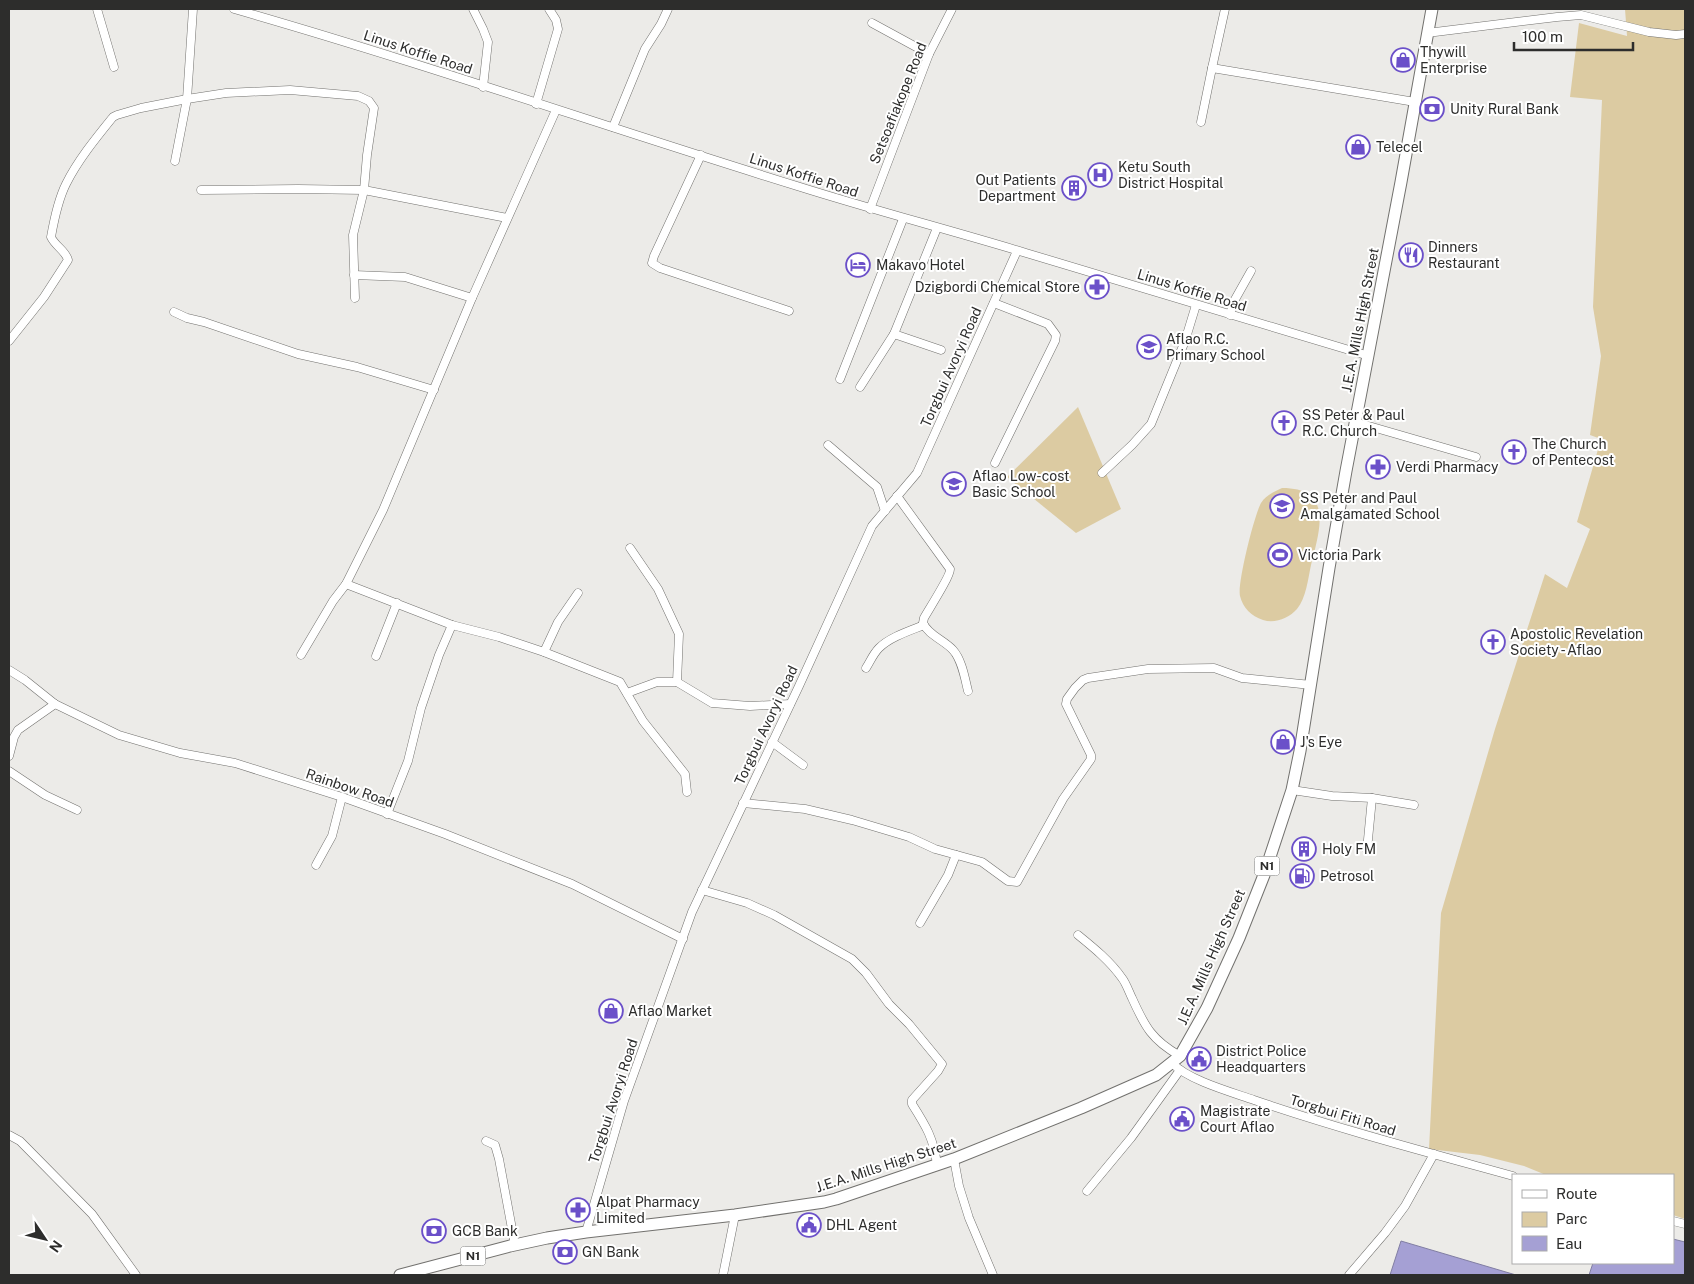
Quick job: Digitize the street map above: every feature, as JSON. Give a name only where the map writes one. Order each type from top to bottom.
[{"type":"highway","name":"J.E.A. Mills High Street","points":[[515,1244],[586,1232],[735,1215],[824,1202],[954,1159],[1081,1108],[1148,1079],[1177,1063],[1208,1008],[1239,938],[1264,875],[1292,790],[1355,422],[1432,9]]},
{"type":"highway","name":"N1","points":[[400,1275],[515,1244]]},
{"type":"street","points":[[97,9],[114,67]]},
{"type":"street","points":[[175,161],[187,99],[193,9]]},
{"type":"street","name":"Linus Koffie Road","points":[[234,9],[349,42],[536,104],[870,209],[1368,356]]},
{"type":"street","points":[[473,9],[488,42],[483,86]]},
{"type":"street","points":[[536,104],[558,29],[556,20],[549,9]]},
{"type":"street","points":[[613,128],[645,49],[668,9]]},
{"type":"street","name":"Setsoafiakope Road","points":[[870,209],[930,54],[952,9]]},
{"type":"street","points":[[1201,122],[1225,9]]},
{"type":"street","points":[[1427,33],[1557,17],[1581,16],[1649,32],[1685,34]]},
{"type":"street","points":[[872,23],[930,54]]},
{"type":"street","points":[[1212,68],[1415,102]]},
{"type":"street","points":[[9,341],[44,296],[68,260],[67,256],[52,241],[58,205],[64,188],[88,149],[117,114],[226,93],[290,90],[358,96],[369,101],[374,108],[364,190],[353,235],[355,298]]},
{"type":"street","points":[[301,656],[346,584],[383,510],[472,298],[556,110]]},
{"type":"street","points":[[701,155],[652,263],[660,268],[789,311]]},
{"type":"street","points":[[201,190],[364,190],[508,218]]},
{"type":"street","points":[[840,379],[903,219]]},
{"type":"street","points":[[860,387],[894,334],[937,228]]},
{"type":"street","name":"Torgbui Avoryi Road","points":[[586,1232],[624,1101],[692,912],[872,526],[916,473],[1017,251]]},
{"type":"street","points":[[1230,315],[1234,303],[1251,271]]},
{"type":"street","points":[[354,275],[405,277],[472,298]]},
{"type":"street","points":[[994,303],[1048,324],[1056,335],[1048,356],[996,464]]},
{"type":"street","points":[[1102,473],[1151,424],[1184,341],[1196,305]]},
{"type":"street","points":[[174,312],[187,318],[298,354],[357,367],[434,390]]},
{"type":"street","points":[[894,334],[941,350]]},
{"type":"street","points":[[1355,422],[1476,457]]},
{"type":"street","points":[[828,445],[878,486],[885,511]]},
{"type":"street","points":[[897,496],[950,568],[949,576],[924,618],[924,625],[956,654],[968,692]]},
{"type":"street","points":[[630,548],[658,589],[679,634],[677,682]]},
{"type":"street","points":[[346,584],[452,625],[499,637],[544,652],[620,682],[643,721],[685,774],[687,792]]},
{"type":"street","points":[[544,652],[558,622],[578,593]]},
{"type":"street","points":[[376,656],[397,603]]},
{"type":"street","points":[[388,814],[408,761],[422,708],[439,656],[452,625]]},
{"type":"street","points":[[866,668],[882,646],[898,636],[924,625]]},
{"type":"street","points":[[743,803],[805,809],[852,820],[909,837],[935,849],[982,862],[1008,881],[1017,882],[1063,799],[1091,759],[1066,704],[1067,699],[1083,680],[1092,677],[1148,670],[1214,668],[1242,678],[1311,685]]},
{"type":"street","name":"Rainbow Road","points":[[9,670],[55,704],[119,736],[180,753],[235,763],[342,797],[445,834],[572,884],[683,939]]},
{"type":"street","points":[[626,693],[657,682],[677,682],[712,703],[750,706],[790,704]]},
{"type":"street","points":[[9,756],[18,730],[55,704]]},
{"type":"street","points":[[772,742],[803,765]]},
{"type":"street","points":[[9,772],[45,796],[77,810]]},
{"type":"street","points":[[1292,790],[1332,796],[1372,798],[1414,806]]},
{"type":"street","points":[[316,865],[332,836],[342,797]]},
{"type":"street","points":[[1367,850],[1372,798]]},
{"type":"street","points":[[920,923],[948,875],[956,855]]},
{"type":"street","points":[[702,890],[747,903],[774,915],[852,959],[866,973],[889,1004],[909,1024],[942,1064],[912,1100],[912,1104],[933,1141],[937,1165]]},
{"type":"street","name":"Torgbui Fiti Road","points":[[1078,935],[1098,951],[1123,979],[1139,1014],[1153,1036],[1189,1076],[1307,1118],[1512,1176]]},
{"type":"street","points":[[1087,1191],[1131,1138],[1177,1063]]},
{"type":"street","points":[[9,1135],[20,1142],[92,1214],[136,1275]]},
{"type":"street","points":[[486,1141],[495,1145],[499,1159],[515,1244]]},
{"type":"street","points":[[1349,1275],[1405,1206],[1434,1154]]},
{"type":"street","points":[[954,1159],[959,1186],[969,1218],[993,1275]]},
{"type":"street","points":[[723,1275],[735,1215]]},
{"type":"green space","points":[[1625,9],[1685,9],[1685,1219],[1674,1215],[1674,1174],[1544,1174],[1524,1166],[1480,1155],[1429,1149],[1441,913],[1495,729],[1545,574],[1567,588],[1590,529],[1577,522],[1601,439],[1590,435],[1601,356],[1593,307],[1602,100],[1570,97],[1579,23],[1627,36]]},
{"type":"green space","points":[[1078,407],[1121,509],[1076,533],[1007,477]]},
{"type":"green space","name":"Victoria Park","points":[[1282,488],[1299,490],[1310,495],[1317,504],[1319,526],[1306,588],[1300,605],[1286,617],[1277,621],[1268,621],[1251,614],[1243,604],[1240,596],[1241,578],[1254,521],[1261,503],[1270,494]]},
{"type":"water","points":[[1674,1239],[1685,1242],[1685,1275],[1589,1275],[1593,1264],[1674,1264]]},
{"type":"water","points":[[1401,1241],[1516,1275],[1390,1275]]},
{"type":"place","name":"Thywill Enterprise","points":[[1403,60]]},
{"type":"place","name":"Unity Rural Bank","points":[[1432,109]]},
{"type":"place","name":"Telecel","points":[[1358,147]]},
{"type":"place","name":"Ketu South District Hospital","points":[[1100,175]]},
{"type":"place","name":"Out Patients Department","points":[[1074,188]]},
{"type":"place","name":"Dinners Restaurant","points":[[1411,255]]},
{"type":"place","name":"Makavo Hotel","points":[[858,265]]},
{"type":"place","name":"Dzigbordi Chemical Store","points":[[1097,287]]},
{"type":"place","name":"Aflao R.C. Primary School","points":[[1149,347]]},
{"type":"place","name":"SS Peter & Paul R.C. Church","points":[[1284,423]]},
{"type":"place","name":"The Church of Pentecost","points":[[1514,452]]},
{"type":"place","name":"Verdi Pharmacy","points":[[1378,467]]},
{"type":"place","name":"Aflao Low-cost Basic School","points":[[954,484]]},
{"type":"place","name":"SS Peter and Paul Amalgamated School","points":[[1282,506]]},
{"type":"place","name":"Victoria Park","points":[[1280,555]]},
{"type":"place","name":"Apostolic Revelation Society - Aflao","points":[[1493,642]]},
{"type":"place","name":"J's Eye","points":[[1283,742]]},
{"type":"place","name":"Holy FM","points":[[1304,849]]},
{"type":"place","name":"Petrosol","points":[[1302,876]]},
{"type":"place","name":"Aflao Market","points":[[611,1011]]},
{"type":"place","name":"District Police Headquarters","points":[[1199,1059]]},
{"type":"place","name":"Magistrate Court Aflao","points":[[1182,1119]]},
{"type":"place","name":"Alpat Pharmacy Limited","points":[[578,1210]]},
{"type":"place","name":"DHL Agent","points":[[809,1225]]},
{"type":"place","name":"GCB Bank","points":[[434,1231]]},
{"type":"place","name":"GN Bank","points":[[565,1252]]}]
